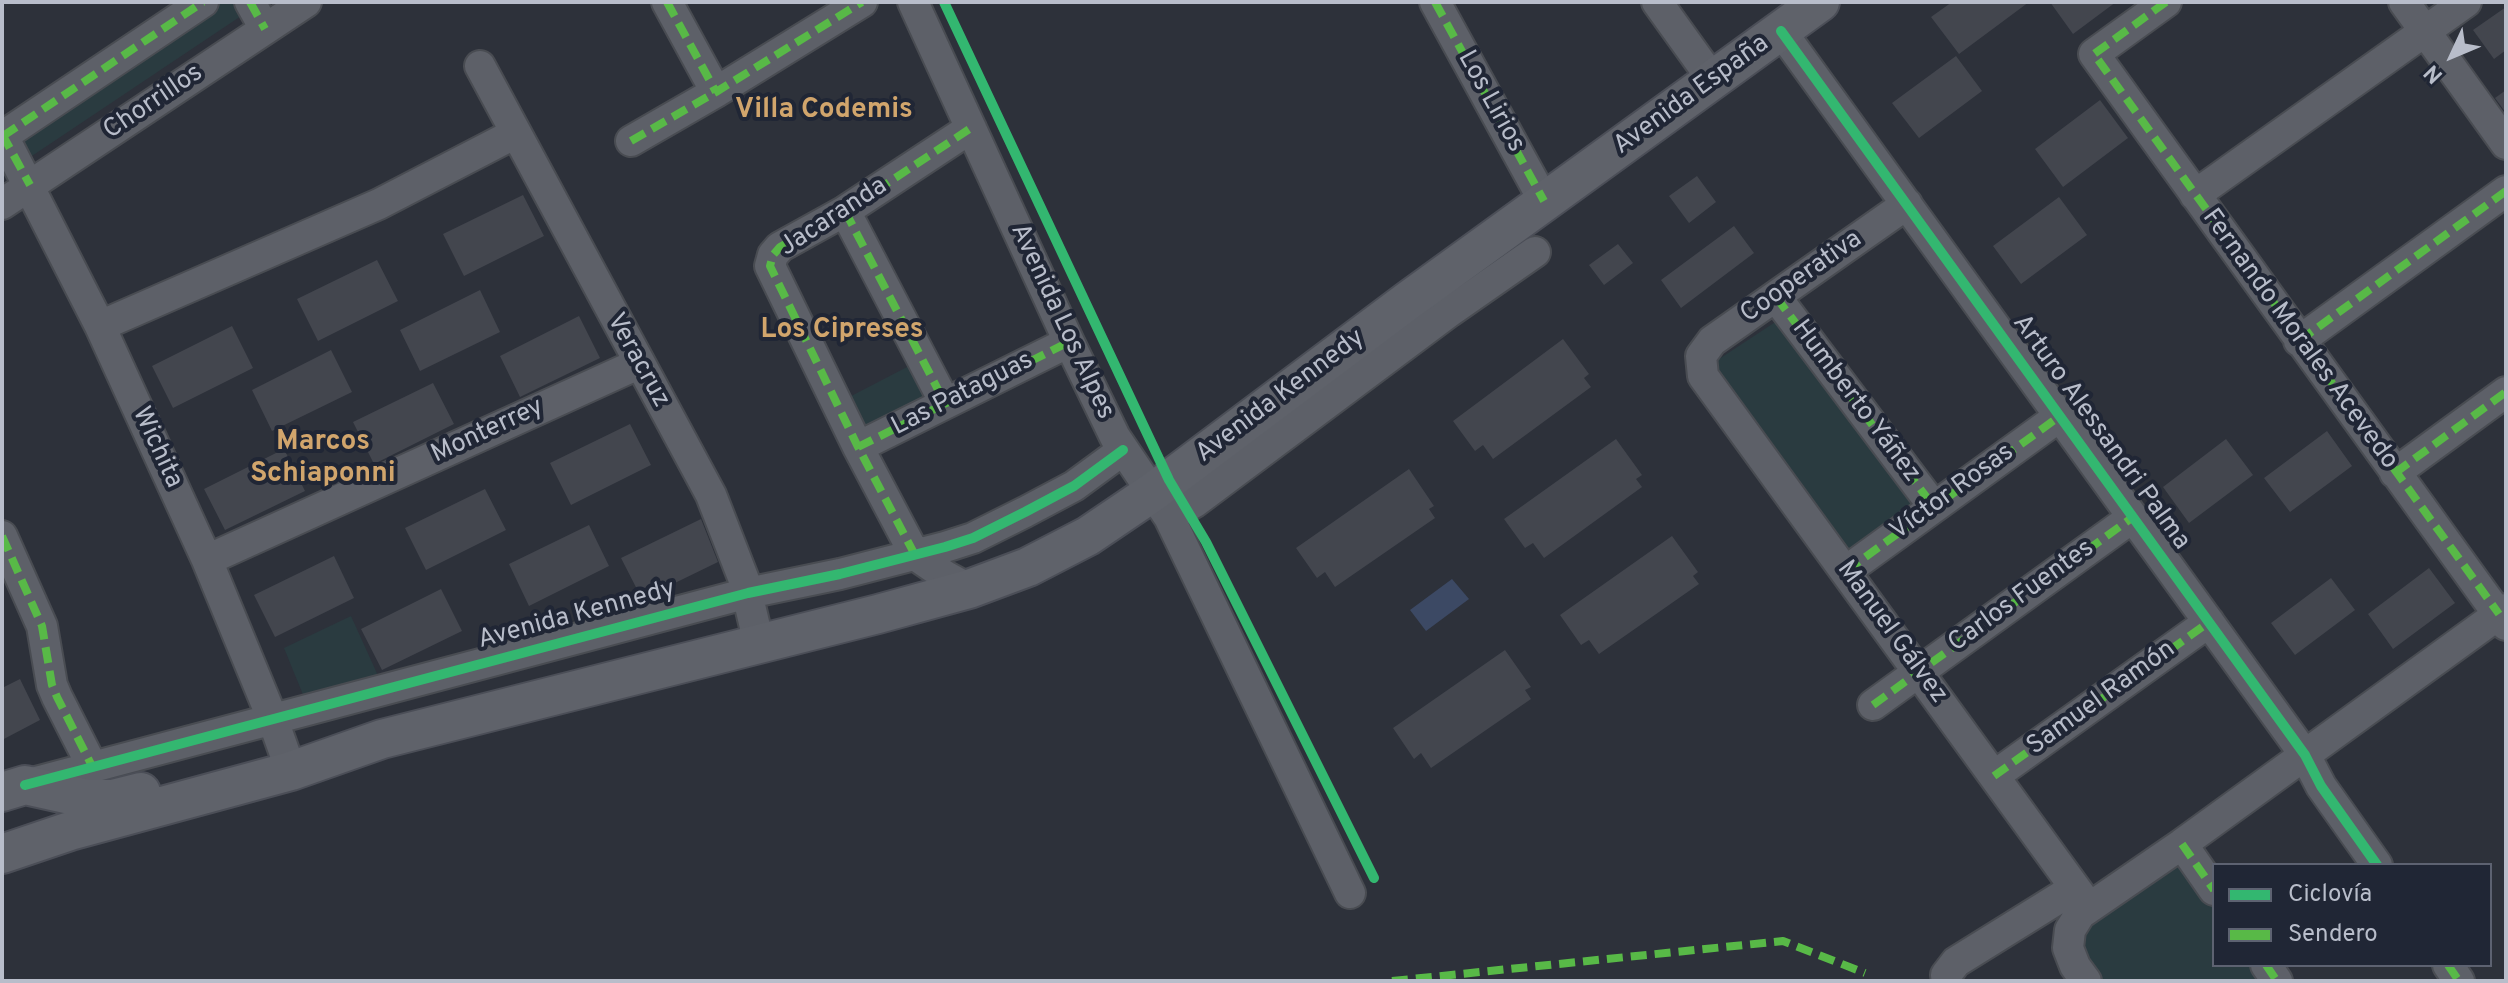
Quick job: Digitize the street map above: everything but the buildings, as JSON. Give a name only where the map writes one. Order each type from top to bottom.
[{"type":"main road","name":"Avenida España","points":[[1602,161],[1820,2]]},
{"type":"main road","name":"Avenida Kennedy","points":[[14,789],[88,799],[113,799],[283,748],[382,739],[759,644],[969,589],[1028,567],[1161,504],[1370,351],[1544,201],[1602,161]]},
{"type":"main road","name":"Avenida Kennedy","points":[[2,854],[70,831],[283,748]]},
{"type":"street","points":[[2,135],[203,2]]},
{"type":"street","points":[[250,2],[265,29]]},
{"type":"street","name":"Chorrillos","points":[[2,204],[306,2]]},
{"type":"street","points":[[667,2],[716,92]]},
{"type":"street","points":[[631,141],[862,2]]},
{"type":"street","name":"Avenida Los Alpes","points":[[913,2],[1069,342],[1123,450],[1161,504],[1350,893]]},
{"type":"street","name":"Los Lirios","points":[[1435,2],[1544,201]]},
{"type":"street","points":[[1657,2],[1713,80]]},
{"type":"street","name":"Fernando Morales Acevedo","points":[[2166,2],[2094,54],[2395,473],[2504,616]]},
{"type":"street","points":[[2404,2],[2506,144]]},
{"type":"street","points":[[2195,195],[2466,2]]},
{"type":"street","name":"Arturo Alessandri Palma","points":[[1781,31],[2305,755],[2321,786],[2376,863]]},
{"type":"street","name":"Veracruz","points":[[480,66],[711,495],[748,593],[759,644]]},
{"type":"street","name":"Jacaranda","points":[[915,555],[858,447],[770,266],[773,255],[780,247],[845,211],[971,128]]},
{"type":"street","points":[[100,326],[379,204],[514,134]]},
{"type":"street","name":"Wichita","points":[[2,135],[100,326],[207,560],[283,748]]},
{"type":"street","points":[[2299,341],[2506,191]]},
{"type":"street","name":"Cooperativa","points":[[1701,356],[1712,341],[1907,204]]},
{"type":"street","points":[[845,211],[945,403]]},
{"type":"street","name":"Avenida Kennedy","points":[[1370,351],[1535,252]]},
{"type":"street","name":"Humberto Yáñez","points":[[1776,297],[1934,507]]},
{"type":"street","name":"Las Pataguas","points":[[858,447],[1069,342]]},
{"type":"street","name":"Manuel Gálvez","points":[[1701,356],[1703,376],[2082,897]]},
{"type":"street","name":"Monterrey","points":[[207,560],[638,364]]},
{"type":"street","points":[[2395,473],[2506,392]]},
{"type":"street","name":"Víctor Rosas","points":[[1846,571],[2060,416]]},
{"type":"street","name":"Avenida Kennedy","points":[[14,789],[92,766],[283,748],[748,593],[915,555],[973,538],[1074,486],[1123,450]]},
{"type":"street","name":"Carlos Fuentes","points":[[1873,705],[2133,517]]},
{"type":"street","points":[[2,536],[42,626],[52,685],[92,766]]},
{"type":"street","points":[[915,555],[969,589]]},
{"type":"street","points":[[1947,981],[1946,975],[1956,962],[2182,844],[2504,616]]},
{"type":"street","name":"Samuel Ramón","points":[[1994,776],[2209,622]]},
{"type":"street","points":[[2182,844],[2212,887]]},
{"type":"street","points":[[2081,973],[2068,948],[2070,930],[2082,897]]},
{"type":"shaded area","points":[[192,2],[262,2],[2,176],[2,129]]},
{"type":"shaded area","points":[[1789,313],[1928,503],[1852,561],[1713,363]]},
{"type":"shaded area","points":[[909,366],[929,404],[851,444],[832,406]]},
{"type":"shaded area","points":[[351,616],[380,680],[306,702],[284,648]]},
{"type":"shaded area","points":[[2181,854],[2212,900],[2212,967],[2257,967],[2267,981],[2100,981],[2081,946],[2089,919]]},
{"type":"water","points":[[1452,579],[1469,599],[1426,631],[1410,610]]},
{"type":"marked path","points":[[3,136],[203,2]]},
{"type":"marked path","points":[[250,2],[265,29]]},
{"type":"marked path","points":[[667,2],[716,92]]},
{"type":"marked path","points":[[631,141],[862,2]]},
{"type":"marked path","points":[[1435,2],[1544,201]]},
{"type":"marked path","points":[[2166,2],[2094,54],[2499,614]]},
{"type":"marked path","points":[[915,555],[858,447],[770,266],[773,255],[780,247],[845,211],[971,128]]},
{"type":"marked path","points":[[2,134],[30,185]]},
{"type":"marked path","points":[[2299,341],[2506,191]]},
{"type":"marked path","points":[[845,211],[945,403]]},
{"type":"marked path","points":[[1776,297],[1934,507]]},
{"type":"marked path","points":[[858,447],[1069,342]]},
{"type":"marked path","points":[[2395,473],[2506,392]]},
{"type":"marked path","points":[[1846,571],[2060,416]]},
{"type":"marked path","points":[[1873,705],[2133,517]]},
{"type":"marked path","points":[[2,536],[42,626],[52,685],[92,766]]},
{"type":"marked path","points":[[1994,776],[2209,622]]},
{"type":"marked path","points":[[2182,844],[2212,887]]},
{"type":"marked path","points":[[1392,981],[1783,941],[1865,973]]},
{"type":"marked path","points":[[2267,967],[2277,981]]},
{"type":"marked path","points":[[2449,967],[2459,981]]},
{"type":"cycle path","points":[[944,2],[1169,480],[1206,542],[1374,878]]},
{"type":"cycle path","points":[[1781,31],[2305,755],[2321,786],[2376,863]]},
{"type":"cycle path","points":[[25,785],[748,593],[840,574],[945,547],[973,538],[1074,486],[1123,450]]},
{"type":"district","name":"Villa Codemis","points":[[824,111]]},
{"type":"district","name":"Los Cipreses","points":[[842,331]]},
{"type":"district","name":"Marcos Schiaponni","points":[[323,459]]}]
